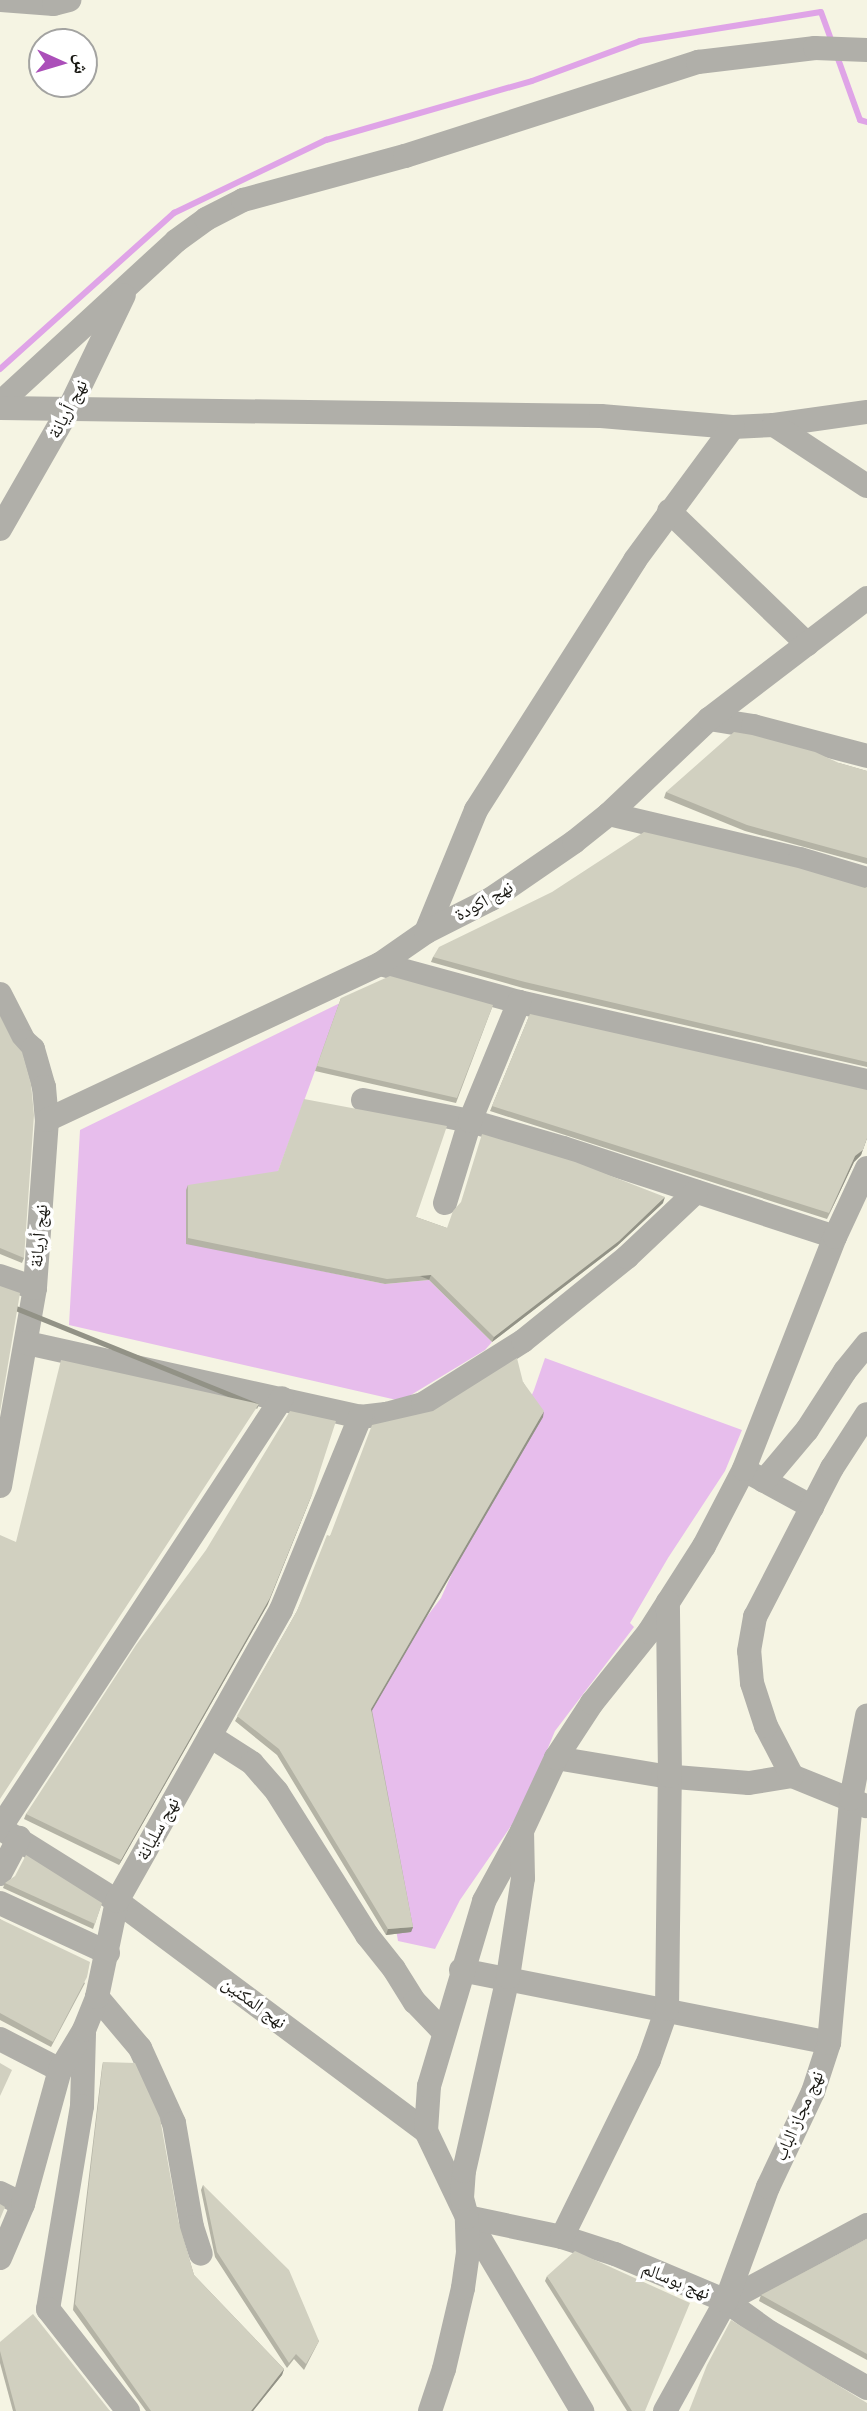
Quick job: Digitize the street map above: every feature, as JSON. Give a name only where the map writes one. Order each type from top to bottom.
[{"type":"street","points":[[1,0],[54,4],[69,0]]},
{"type":"street","points":[[0,403],[176,241],[206,219],[243,200],[405,156],[698,62],[815,48],[867,50]]},
{"type":"street","name":"نهج أريانة","points":[[0,529],[70,407],[128,285]]},
{"type":"street","points":[[0,408],[601,416],[733,427],[774,425],[867,412]]},
{"type":"street","points":[[774,425],[867,486]]},
{"type":"street","points":[[426,932],[477,810],[669,511],[733,427]]},
{"type":"street","points":[[669,511],[807,644]]},
{"type":"street","name":"نهج اكودة","points":[[47,1120],[380,964],[426,932],[491,899],[537,869],[609,814],[709,719],[867,598]]},
{"type":"street","points":[[709,719],[753,726],[867,756]]},
{"type":"street","points":[[609,814],[800,859],[867,878]]},
{"type":"street","points":[[380,964],[519,1002],[867,1082]]},
{"type":"street","name":"نهج أريانة","points":[[0,994],[24,1041],[33,1049],[44,1087],[47,1120],[35,1288],[27,1343],[10,1371],[0,1486]]},
{"type":"street","points":[[445,1203],[470,1121],[519,1002]]},
{"type":"street","points":[[363,1100],[470,1121],[835,1237]]},
{"type":"street","points":[[754,1475],[835,1237],[867,1168]]},
{"type":"street","points":[[27,1343],[360,1417],[423,1404],[523,1341],[627,1257],[696,1192]]},
{"type":"street","points":[[0,1276],[35,1288]]},
{"type":"street","points":[[426,2131],[429,2085],[442,2030],[484,1900],[522,1831],[556,1758],[592,1703],[649,1632],[754,1475],[807,1430],[845,1371],[867,1344]]},
{"type":"street","points":[[0,1874],[7,1831],[282,1398]]},
{"type":"street","points":[[792,1776],[766,1726],[752,1683],[749,1651],[755,1617],[832,1468],[867,1414]]},
{"type":"street","name":"نهج سليانة","points":[[0,2258],[23,2204],[60,2070],[84,2030],[97,1997],[117,1901],[281,1610],[360,1417]]},
{"type":"street","points":[[754,1475],[813,1507]]},
{"type":"street","points":[[562,2237],[649,2060],[667,2009],[670,1776],[668,1602]]},
{"type":"street","name":"نهج مجاز الباب","points":[[665,2411],[726,2301],[768,2187],[813,2092],[829,2043],[867,1716]]},
{"type":"street","points":[[210,1736],[252,1763],[277,1792],[367,1935],[415,2001],[442,2030]]},
{"type":"street","points":[[556,1758],[670,1776],[749,1783],[792,1776],[859,1803]]},
{"type":"street","name":"نهج المكنين","points":[[7,1831],[117,1901],[426,2131],[467,2217],[582,2411]]},
{"type":"street","points":[[430,2411],[444,2369],[463,2288],[468,2253],[467,2217],[462,2198],[464,2171],[508,1977],[523,1878],[522,1831]]},
{"type":"street","points":[[0,1903],[108,1953]]},
{"type":"street","points":[[461,1970],[508,1977],[829,2043]]},
{"type":"street","points":[[97,1997],[140,2048],[174,2123],[192,2227],[201,2254]]},
{"type":"street","points":[[84,2030],[82,2106],[48,2309],[128,2411]]},
{"type":"street","points":[[0,2039],[60,2070]]},
{"type":"street","points":[[0,2193],[23,2204]]},
{"type":"street","name":"نهج بوسالم","points":[[467,2217],[562,2237],[615,2254],[726,2301],[769,2332],[867,2388]]},
{"type":"street","points":[[726,2301],[867,2225]]},
{"type":"shaded area","points":[[340,1003],[276,1177],[186,1243],[385,1284],[429,1280],[492,1342],[485,1350],[401,1401],[69,1325],[80,1130]]},
{"type":"shaded area","points":[[545,1358],[742,1430],[725,1471],[668,1558],[630,1623],[634,1627],[555,1731],[522,1810],[460,1900],[435,1949],[398,1941],[368,1764],[353,1713],[441,1598],[534,1390]]},
{"type":"building","points":[[734,732],[815,752],[867,771],[867,858],[747,825],[666,792]]},
{"type":"building","points":[[644,832],[867,887],[867,1062],[525,982],[433,957],[439,947],[552,892]]},
{"type":"building","points":[[390,976],[493,1005],[457,1098],[317,1066],[341,998]]},
{"type":"building","points":[[530,1014],[867,1090],[867,1138],[863,1150],[855,1156],[829,1213],[492,1106]]},
{"type":"building","points":[[0,1016],[13,1042],[22,1052],[31,1084],[34,1115],[24,1258],[0,1248]]},
{"type":"building","points":[[304,1099],[447,1126],[416,1217],[447,1228],[453,1211],[461,1202],[482,1134],[575,1162],[665,1197],[619,1241],[494,1337],[431,1275],[387,1279],[188,1238],[188,1185],[278,1171]]},
{"type":"building","points":[[0,1286],[20,1293],[0,1412]]},
{"type":"building","points":[[517,1358],[523,1382],[544,1411],[371,1709],[413,1927],[388,1929],[279,1749],[237,1716],[297,1611],[327,1535],[330,1536],[372,1425],[433,1411]]},
{"type":"building","points":[[61,1360],[259,1404],[0,1799],[0,1535],[16,1542]]},
{"type":"building","points":[[290,1411],[336,1421],[313,1492],[270,1598],[121,1860],[26,1814],[136,1645],[206,1550]]},
{"type":"building","points":[[26,1855],[102,1903],[95,1924],[5,1883],[15,1876]]},
{"type":"building","points":[[0,1919],[90,1962],[87,1977],[53,2042],[0,2013]]},
{"type":"building","points":[[103,2062],[135,2063],[160,2118],[179,2224],[194,2275],[284,2369],[251,2411],[151,2411],[75,2304]]},
{"type":"building","points":[[0,2063],[12,2070],[0,2096]]},
{"type":"building","points":[[203,2185],[289,2270],[319,2341],[306,2364],[296,2354],[289,2363],[217,2252]]},
{"type":"building","points":[[0,2204],[5,2207],[0,2219]]},
{"type":"building","points":[[867,2239],[867,2354],[761,2295]]},
{"type":"building","points":[[575,2251],[690,2303],[645,2411],[632,2411],[547,2276]]},
{"type":"building","points":[[33,2314],[110,2411],[16,2411],[0,2342]]},
{"type":"building","points":[[731,2320],[867,2403],[867,2411],[689,2411],[707,2365]]},
{"type":"waterway","points":[[0,369],[174,213],[326,140],[532,81],[640,41],[821,12],[832,42]]},
{"type":"waterway","points":[[837,56],[860,120],[867,122]]}]
